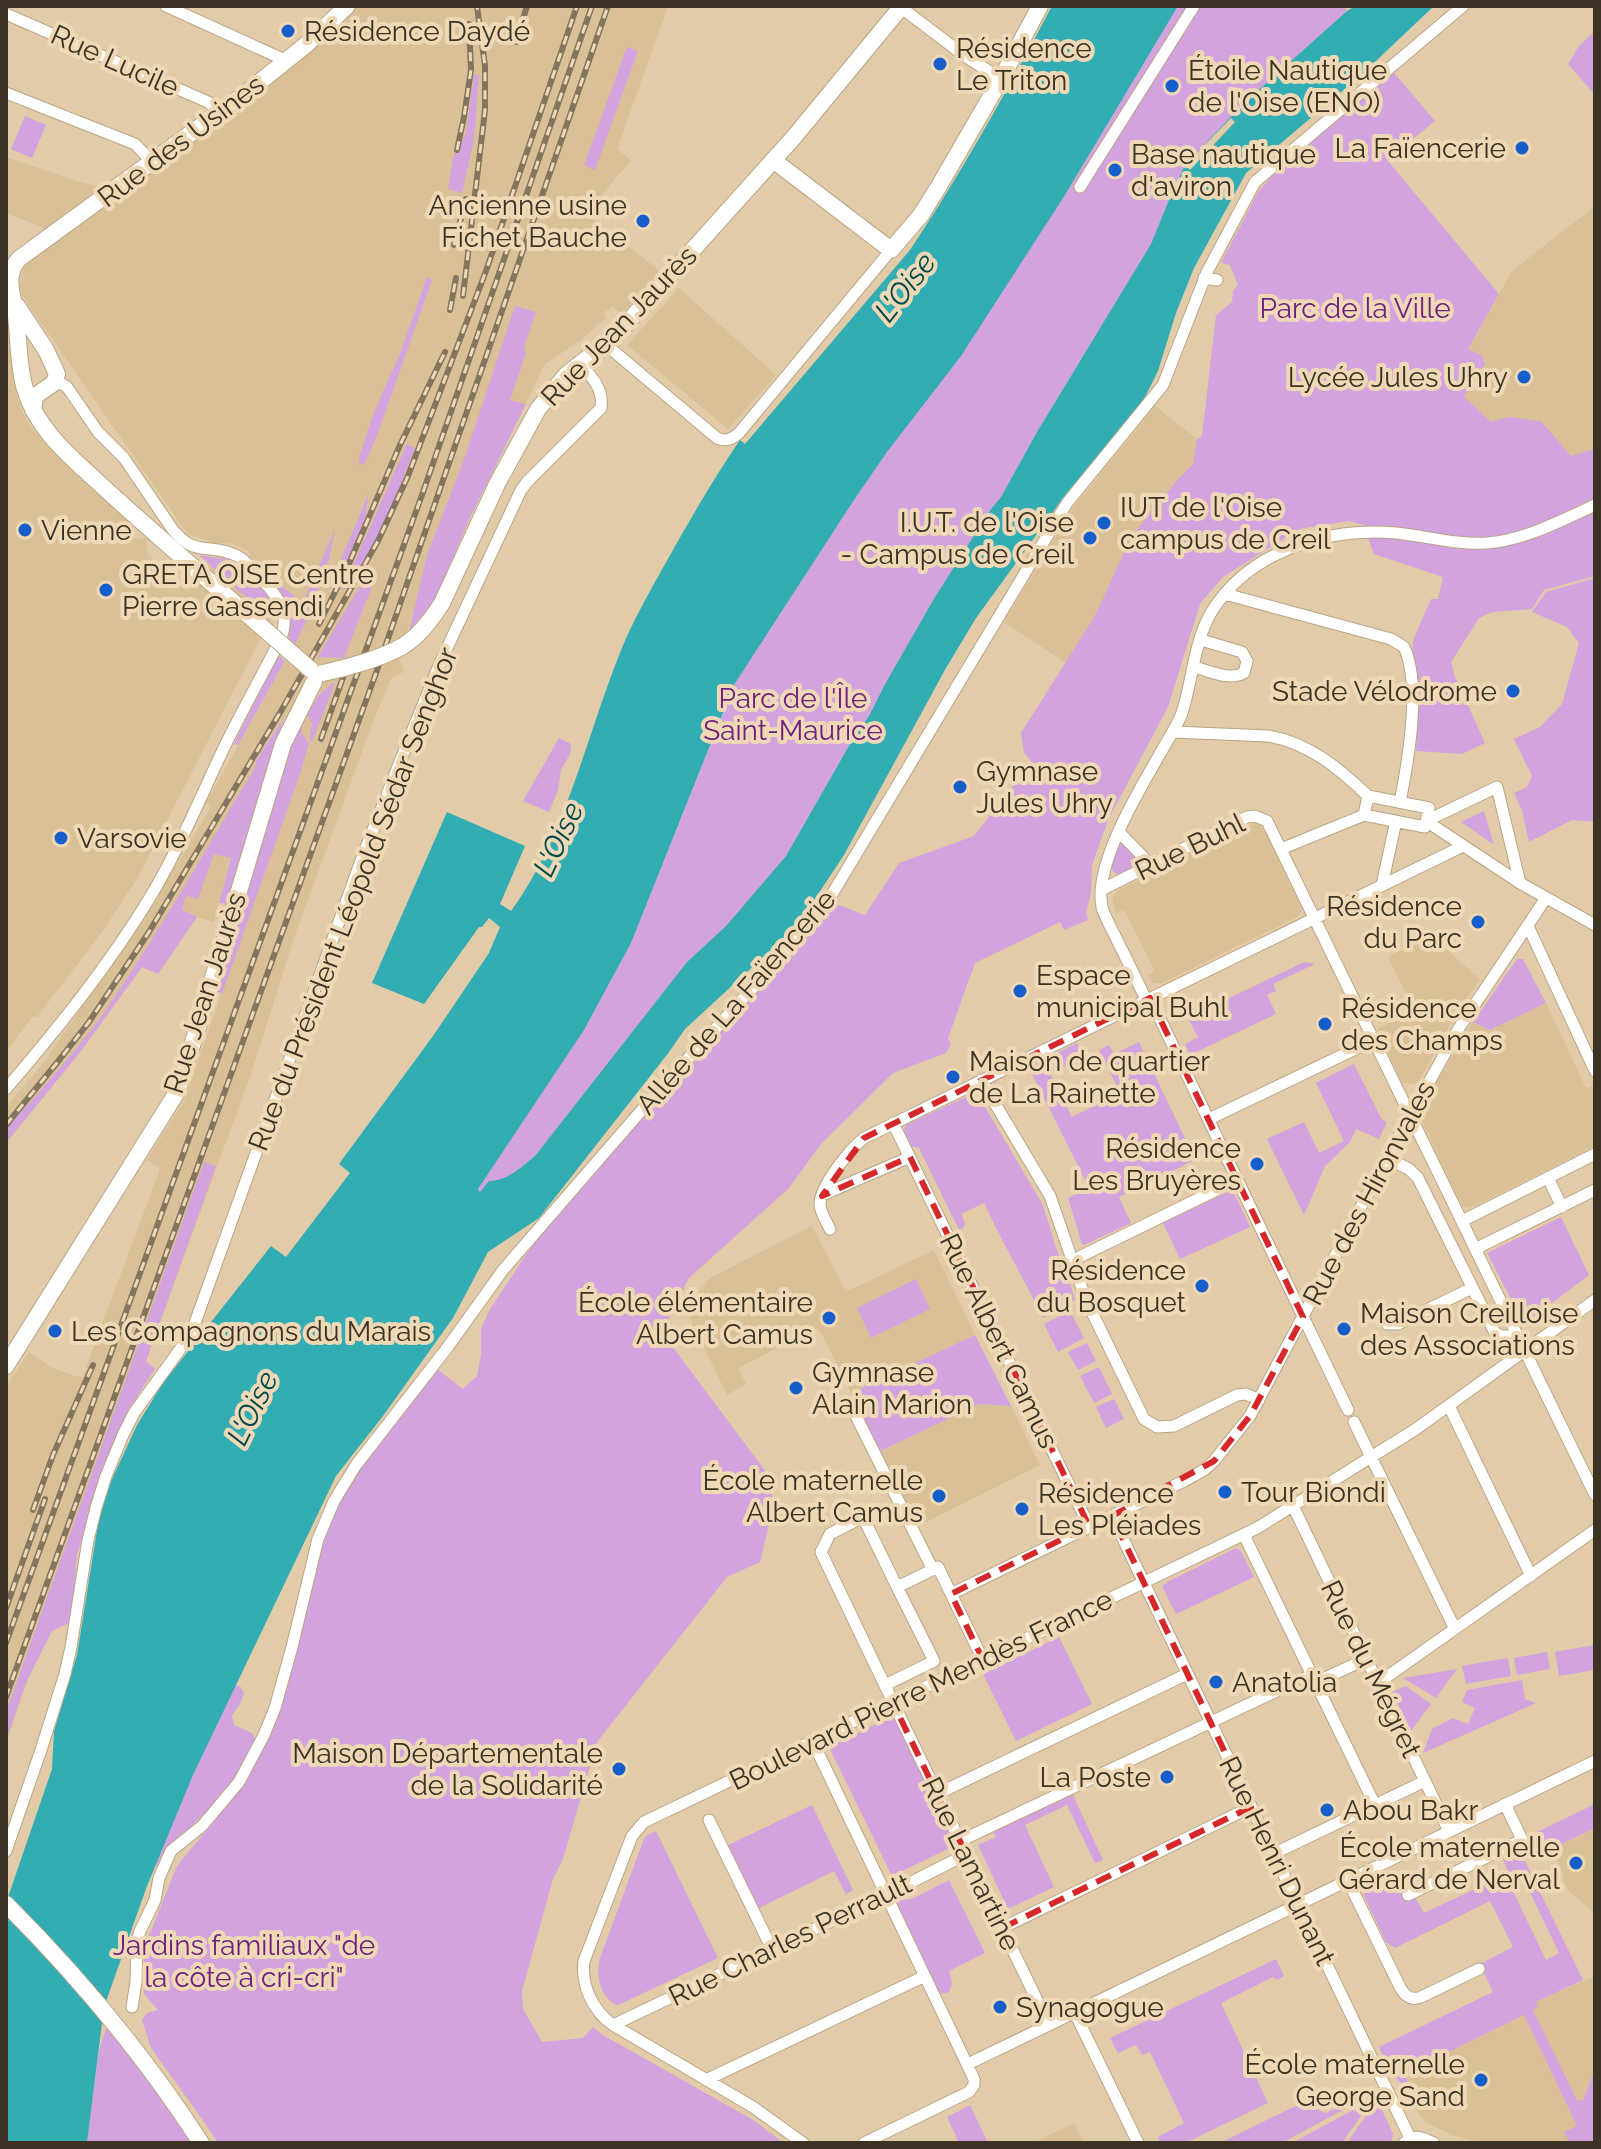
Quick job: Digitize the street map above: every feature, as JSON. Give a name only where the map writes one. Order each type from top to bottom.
[{"type":"street","points":[[166,6],[287,61]]},
{"type":"street","name":"Rue des Usines","points":[[9,269],[287,61],[347,6]]},
{"type":"street","points":[[900,6],[965,56],[1001,79]]},
{"type":"street","name":"Rue Jean Jaurès","points":[[6,1366],[177,1092],[283,744],[316,674],[346,667],[401,647],[426,624],[442,603],[517,445],[548,396],[566,375],[628,322],[773,160],[900,6]]},
{"type":"street","points":[[605,344],[722,440],[729,440],[739,433],[921,215],[1040,6]]},
{"type":"street","points":[[1080,187],[1194,6]]},
{"type":"street","name":"Allée de La Faïencerie","points":[[132,2007],[137,1942],[155,1900],[159,1878],[171,1851],[202,1826],[239,1782],[264,1735],[273,1716],[318,1539],[327,1516],[364,1452],[393,1419],[503,1270],[660,1089],[806,930],[828,901],[1067,503],[1163,385],[1204,278],[1251,188],[1463,6]]},
{"type":"street","name":"Rue Lucile","points":[[6,14],[208,102],[220,113]]},
{"type":"street","points":[[6,93],[135,144],[153,163]]},
{"type":"street","points":[[773,160],[891,250]]},
{"type":"street","points":[[9,269],[22,377],[33,410],[43,427],[192,566],[316,674]]},
{"type":"street","points":[[1204,278],[1217,280]]},
{"type":"street","points":[[6,1089],[77,1004],[151,896],[180,845],[215,767],[283,633],[284,611],[272,590],[238,556],[192,547],[182,540],[124,458],[98,432],[55,374],[14,302]]},
{"type":"street","name":"Rue du Président Léopold Sédar Senghor","points":[[6,1851],[67,1666],[88,1540],[106,1476],[134,1413],[191,1334],[363,855],[440,663],[521,490],[601,408],[599,387],[580,364]]},
{"type":"street","points":[[33,410],[35,396],[55,374]]},
{"type":"street","points":[[1348,1410],[1209,1119],[1106,917],[1101,890],[1108,855],[1182,712],[1210,615],[1225,594],[1255,566],[1277,553],[1319,540],[1359,533],[1395,533],[1461,542],[1499,542],[1537,531],[1595,505]]},
{"type":"street","points":[[1225,594],[1391,639],[1404,647],[1410,668],[1412,715],[1400,802]]},
{"type":"street","points":[[1194,667],[1230,677],[1244,673],[1247,661],[1242,652],[1201,640]]},
{"type":"street","points":[[1173,732],[1284,739],[1339,768],[1368,796],[1429,808],[1425,827],[1364,815],[1281,849]]},
{"type":"street","points":[[1426,821],[1497,787],[1520,883]]},
{"type":"street","points":[[1364,815],[1368,796]]},
{"type":"street","name":"Rue Buhl","points":[[1101,890],[1247,817],[1255,816],[1267,821],[1595,1495]]},
{"type":"street","points":[[1382,885],[1396,821]]},
{"type":"street","points":[[1426,821],[1520,883],[1595,925]]},
{"type":"street","points":[[1119,832],[1151,865]]},
{"type":"street","points":[[830,1229],[821,1207],[822,1196],[835,1172],[864,1138],[1463,846]]},
{"type":"street","name":"Rue des Hironvales","points":[[951,1594],[1186,1480],[1214,1461],[1259,1400],[1462,1023],[1546,898]]},
{"type":"street","points":[[1528,926],[1595,1071]]},
{"type":"street","points":[[1209,1119],[1374,1040]]},
{"type":"street","points":[[981,1080],[1050,1196],[1086,1300],[1141,1415],[1148,1423],[1174,1426],[1237,1395],[1246,1394],[1259,1400]]},
{"type":"street","name":"Rue Albert Camus","points":[[893,1123],[1089,1526]]},
{"type":"street","points":[[1462,1221],[1595,1154]]},
{"type":"street","points":[[822,1196],[910,1157]]},
{"type":"street","points":[[1387,1158],[1416,1175],[1495,1333],[1501,1336],[1517,1335]]},
{"type":"street","points":[[1548,1178],[1562,1207]]},
{"type":"street","points":[[1073,1260],[1237,1180]]},
{"type":"street","points":[[1475,1249],[1595,1190]]},
{"type":"street","points":[[1387,1324],[1398,1324],[1472,1288]]},
{"type":"street","name":"Boulevard Pierre Mendès France","points":[[613,2025],[597,2009],[587,1990],[583,1968],[587,1949],[634,1832],[644,1822],[813,1742],[890,1695],[983,1660],[1244,1535],[1449,1406],[1595,1300]]},
{"type":"street","points":[[850,1404],[933,1570],[938,1567],[983,1660]]},
{"type":"street","points":[[1449,1406],[1531,1576]]},
{"type":"street","points":[[1354,1422],[1455,1629]]},
{"type":"street","name":"Rue du Mégret","points":[[1293,1506],[1449,1831]]},
{"type":"street","name":"Rue Henri Dunant","points":[[1112,1516],[1407,2141]]},
{"type":"street","name":"Rue Lamartine","points":[[897,1587],[863,1517],[830,1534],[821,1552],[1049,2025]]},
{"type":"street","points":[[1378,1683],[1595,1530]]},
{"type":"street","points":[[1244,1535],[1283,1615],[1307,1677],[1375,1805]]},
{"type":"street","points":[[890,1695],[934,1661],[897,1587],[928,1572]]},
{"type":"street","points":[[1307,1677],[1325,1678],[1366,1659]]},
{"type":"street","points":[[937,1794],[1187,1674]]},
{"type":"street","points":[[960,1841],[1287,1686]]},
{"type":"street","points":[[813,1742],[974,2079],[969,2092],[864,2143]]},
{"type":"street","points":[[968,2064],[1595,1761]]},
{"type":"street","points":[[1273,1854],[1425,1781]]},
{"type":"street","points":[[1505,1804],[1528,1852]]},
{"type":"street","points":[[1002,1928],[1251,1807]]},
{"type":"street","points":[[709,1820],[772,1949]]},
{"type":"street","points":[[1408,1895],[1522,1840]]},
{"type":"street","name":"Rue Charles Perrault","points":[[613,2025],[967,1854]]},
{"type":"street","points":[[1347,1879],[1400,1987],[1408,1997],[1421,1997],[1479,1969]]},
{"type":"street","points":[[6,1904],[91,1995],[201,2143]]},
{"type":"street","points":[[706,2080],[925,1976]]},
{"type":"street","points":[[1075,2013],[1138,2143]]},
{"type":"street","points":[[613,2025],[753,2107],[803,2143]]},
{"type":"street","points":[[1407,2141],[1423,2137],[1431,2142]]},
{"type":"highlighted area","points":[[1150,998],[1303,1317],[1250,1416],[1214,1461],[1112,1516],[1251,1807],[1002,1928],[893,1703],[983,1660],[951,1594],[1089,1526],[910,1157],[822,1196],[864,1138]]},
{"type":"shaded area","points":[[357,6],[668,6],[617,149],[631,160],[586,214],[660,271],[622,314],[613,306],[603,313],[606,318],[582,339],[544,365],[522,412],[414,612],[399,657],[404,672],[392,677],[376,714],[294,938],[251,1074],[128,1410],[115,1432],[6,1742],[6,1387],[29,1352],[52,1368],[82,1378],[160,1169],[147,1160],[185,1099],[299,767],[302,723],[286,716],[256,761],[214,922],[197,917],[158,974],[142,967],[81,1051],[6,1143],[6,1107],[47,1058],[151,907],[211,807],[206,803],[287,658],[309,606],[303,603],[269,622],[138,877],[104,929],[37,1017],[32,1017],[6,1052],[6,309],[17,395],[30,426],[132,525],[135,539],[146,538],[148,555],[187,591],[220,551],[246,562],[251,553],[239,546],[189,536],[19,291],[23,266],[251,100],[346,20]]},
{"type":"shaded area","points":[[6,157],[104,188],[47,229],[6,213]]},
{"type":"shaded area","name":"Lycée Jules Uhry","points":[[1595,206],[1595,494],[1437,405],[1512,271]]},
{"type":"shaded area","points":[[679,288],[776,375],[728,429],[627,345]]},
{"type":"shaded area","name":"IUT de l'Oise campus de Creil","points":[[1155,406],[1197,439],[1193,464],[1071,666],[1004,622],[1072,509]]},
{"type":"shaded area","points":[[1258,824],[1265,832],[1302,909],[1299,916],[1162,983],[1152,983],[1148,975],[1155,971],[1124,910],[1116,913],[1112,898],[1118,890],[1249,825]]},
{"type":"shaded area","points":[[1431,936],[1480,979],[1417,1084],[1402,1083],[1377,1029],[1405,1016],[1410,1002],[1388,957]]},
{"type":"shaded area","points":[[1546,1003],[1586,1088],[1595,1085],[1595,1146],[1470,1208],[1462,1206],[1421,1114],[1473,1022],[1490,1030]]},
{"type":"shaded area","name":"École élémentaire Albert Camus","points":[[812,1226],[846,1292],[934,1250],[975,1335],[851,1393],[817,1328],[738,1368],[746,1384],[727,1395],[685,1308],[710,1278]]},
{"type":"shaded area","name":"École maternelle Albert Camus","points":[[980,1404],[1011,1406],[1040,1465],[916,1527],[878,1452]]},
{"type":"shaded area","name":"École maternelle Gérard de Nerval","points":[[1595,1828],[1595,1913],[1569,1892],[1551,1850]]},
{"type":"shaded area","points":[[1595,1976],[1595,2069],[1583,2100],[1577,2100],[1532,2009],[1536,2002]]},
{"type":"shaded area","name":"École maternelle George Sand","points":[[1524,2015],[1577,2126],[1565,2132],[1569,2141],[1475,2141],[1452,2135],[1426,2122],[1415,2109],[1405,2087],[1408,2082],[1404,2074]]},
{"type":"shaded area","points":[[1074,2123],[1084,2143],[1033,2143]]},
{"type":"green space","name":"Parc de l'Île Saint-Maurice","points":[[1178,6],[1346,6],[1347,11],[1245,102],[1185,165],[1151,244],[1001,497],[935,597],[786,856],[726,926],[687,962],[535,1156],[512,1174],[480,1192],[478,1189],[584,1030],[631,943],[734,685],[852,503],[1065,195]]},
{"type":"green space","points":[[1595,31],[1595,95],[1568,64],[1579,46]]},
{"type":"green space","points":[[627,47],[638,51],[595,170],[584,165]]},
{"type":"green space","points":[[1394,73],[1435,121],[1387,160],[1499,294],[1468,349],[1481,355],[1485,364],[1464,397],[1491,422],[1508,417],[1541,421],[1571,456],[1595,449],[1595,576],[1544,590],[1532,609],[1492,612],[1479,618],[1451,662],[1485,743],[1462,754],[1416,751],[1419,695],[1412,648],[1431,599],[1438,599],[1443,577],[1374,554],[1363,525],[1349,521],[1299,529],[1223,577],[1200,604],[1168,707],[1108,820],[1092,865],[1091,894],[1086,912],[1088,920],[1064,930],[1060,922],[975,963],[948,1038],[951,1045],[946,1053],[893,1073],[821,1144],[789,1188],[689,1278],[669,1317],[666,1338],[766,1472],[774,1504],[760,1562],[727,1577],[597,1742],[563,1859],[553,1879],[522,1991],[523,2009],[542,2042],[583,2038],[593,2027],[755,2121],[783,2143],[218,2143],[151,2048],[142,2020],[147,2013],[158,2010],[144,1994],[144,1948],[177,1866],[246,1782],[273,1728],[328,1523],[350,1483],[437,1369],[463,1389],[477,1376],[481,1329],[490,1309],[532,1246],[667,1087],[699,1058],[769,974],[836,904],[865,915],[899,863],[974,836],[1032,762],[1024,753],[1021,733],[1095,616],[1131,537],[1193,464],[1197,439],[1202,436],[1216,315],[1232,302],[1233,291],[1238,285],[1230,265],[1221,263],[1258,192],[1280,167],[1339,114]]},
{"type":"green space","points":[[474,75],[479,75],[474,139],[462,193],[448,189],[453,158],[466,133]]},
{"type":"green space","points":[[25,116],[46,125],[32,158],[11,149]]},
{"type":"green space","points":[[427,277],[432,280],[377,436],[365,463],[360,465],[359,458],[374,412],[400,354]]},
{"type":"green space","points":[[515,306],[536,312],[510,400],[526,404],[469,520],[435,600],[409,631],[427,555],[465,457]]},
{"type":"green space","points":[[407,444],[415,448],[391,510],[351,587],[342,590]]},
{"type":"green space","points":[[368,495],[366,516],[345,566],[341,559]]},
{"type":"green space","points":[[335,529],[329,560],[320,574],[313,607],[295,644],[289,640],[287,601],[266,574],[303,603]]},
{"type":"green space","points":[[199,555],[232,560],[245,569],[275,604],[278,610],[271,620]]},
{"type":"green space","points":[[365,578],[374,581],[344,658],[318,657]]},
{"type":"green space","points":[[1595,578],[1595,822],[1572,820],[1529,842],[1522,810],[1514,793],[1527,787],[1532,776],[1514,739],[1540,727],[1562,704],[1579,643],[1567,627],[1532,612],[1546,592]]},
{"type":"green space","points":[[278,655],[285,661],[238,745],[234,744]]},
{"type":"green space","points":[[333,683],[312,742],[309,738],[312,723],[307,715],[318,696]]},
{"type":"green space","points":[[284,718],[228,904],[219,903],[231,858],[214,854],[198,899],[186,896],[182,910],[197,917],[158,974],[142,967],[81,1051],[6,1143],[6,1129],[83,1040],[127,979]]},
{"type":"green space","points":[[302,723],[302,734],[309,743],[301,771],[222,994],[217,991],[292,741]]},
{"type":"green space","points":[[559,738],[571,744],[570,754],[561,770],[558,790],[549,812],[523,801]]},
{"type":"green space","points":[[1484,811],[1494,845],[1461,822]]},
{"type":"green space","points":[[1123,844],[1139,859],[1139,867],[1118,875],[1110,865],[1117,845]]},
{"type":"green space","points":[[1517,959],[1523,959],[1546,1003],[1490,1030],[1473,1022]]},
{"type":"green space","points":[[1304,962],[1315,964],[1273,984],[1276,991],[1267,995],[1276,1014],[1194,1053],[1196,1058],[1192,1060],[1185,1044],[1198,1037],[1188,1018]]},
{"type":"green space","points":[[1139,1042],[1192,1153],[1206,1146],[1209,1153],[1119,1197],[1131,1223],[1084,1245],[1068,1198],[1089,1188],[1032,1074],[1035,1072],[1033,1065],[1077,1043],[1083,1057],[1050,1073],[1072,1117],[1120,1093],[1099,1050],[1109,1045],[1114,1054]]},
{"type":"green space","points":[[1354,1064],[1382,1120],[1387,1122],[1379,1139],[1356,1129],[1350,1142],[1325,1166],[1304,1215],[1267,1139],[1304,1122],[1319,1153],[1344,1141],[1316,1083]]},
{"type":"green space","points":[[968,1096],[972,1102],[982,1102],[1043,1205],[1066,1270],[1075,1300],[1043,1318],[984,1203],[961,1214],[965,1223],[959,1230],[919,1148],[907,1145],[906,1125]]},
{"type":"green space","points":[[204,1162],[216,1166],[146,1361],[155,1369],[128,1410],[101,1478],[77,1555],[71,1622],[52,1631],[25,1685],[6,1742],[6,1712]]},
{"type":"green space","points":[[1233,1191],[1250,1227],[1180,1259],[1163,1223]]},
{"type":"green space","points":[[1561,1217],[1589,1275],[1524,1324],[1487,1253]]},
{"type":"green space","points":[[916,1279],[930,1309],[871,1338],[857,1308]]},
{"type":"green space","points":[[1070,1311],[1084,1338],[1058,1352],[1044,1324]]},
{"type":"green space","points":[[975,1335],[1011,1406],[980,1404],[878,1452],[851,1393]]},
{"type":"green space","points":[[1087,1343],[1096,1361],[1078,1370],[1068,1352]]},
{"type":"green space","points":[[1099,1367],[1112,1394],[1094,1403],[1080,1376]]},
{"type":"green space","points":[[1114,1399],[1124,1419],[1106,1428],[1096,1407]]},
{"type":"green space","points":[[1236,1548],[1241,1551],[1254,1577],[1176,1614],[1162,1586]]},
{"type":"green space","points":[[1059,1637],[1092,1704],[1016,1741],[983,1674]]},
{"type":"green space","points":[[1595,1645],[1595,1670],[1559,1676],[1555,1652]]},
{"type":"green space","points":[[1547,1652],[1550,1669],[1517,1675],[1514,1658]]},
{"type":"green space","points":[[1508,1658],[1511,1676],[1466,1684],[1462,1666]]},
{"type":"green space","points":[[1457,1669],[1436,1698],[1403,1678]]},
{"type":"green space","points":[[1522,1680],[1525,1699],[1536,1703],[1423,1753],[1432,1729],[1453,1718],[1468,1724],[1475,1708],[1462,1702],[1467,1690]]},
{"type":"green space","points":[[233,1685],[240,1686],[244,1693],[232,1716],[234,1725],[252,1733],[256,1739],[250,1764],[177,1840],[160,1865],[152,1866]]},
{"type":"green space","points":[[1406,1686],[1431,1704],[1411,1731],[1392,1692]]},
{"type":"green space","points":[[893,1716],[956,1845],[892,1876],[829,1747]]},
{"type":"green space","points":[[1070,1789],[1103,1860],[1095,1863],[1067,1805],[1025,1825],[1054,1887],[1008,1909],[978,1845],[996,1837],[991,1827]]},
{"type":"green space","points":[[1595,1804],[1595,1828],[1545,1852],[1548,1858],[1541,1861],[1529,1836]]},
{"type":"green space","points":[[812,1805],[853,1890],[846,1894],[834,1871],[753,1911],[722,1848]]},
{"type":"green space","points":[[656,1831],[718,1958],[618,2005],[609,2000],[602,1989],[598,1971],[600,1958],[644,1839]]},
{"type":"green space","points":[[1518,1847],[1583,1980],[1536,2002],[1538,2007],[1533,2010],[1577,2100],[1583,2100],[1595,2069],[1595,2141],[1569,2141],[1564,2132],[1577,2126],[1524,2015],[1404,2074],[1408,2082],[1405,2087],[1392,2074],[1379,2047],[1493,1992],[1480,1964],[1513,1947],[1490,1901],[1395,1948],[1386,1942],[1363,1894],[1402,1875],[1424,1913],[1505,1875],[1546,1960],[1559,1953],[1519,1869],[1509,1873],[1501,1855]]},
{"type":"green space","points":[[949,1880],[985,1953],[949,1971],[952,1984],[949,1992],[942,1994],[896,1905],[898,1900],[912,1899]]},
{"type":"green space","points":[[1276,1959],[1284,1976],[1277,1980],[1273,1977],[1221,2003],[1268,2103],[1185,2143],[1161,2143],[1158,2137],[1184,2123],[1150,2052],[1142,2055],[1136,2045],[1118,2053],[1110,2038]]},
{"type":"green space","points":[[107,2025],[194,2143],[87,2143],[99,2050]]},
{"type":"green space","points":[[1371,2091],[1372,2094],[1282,2143],[1220,2143],[1308,2100],[1326,2113]]},
{"type":"green space","points":[[1377,2099],[1393,2134],[1391,2143],[1347,2143]]},
{"type":"green space","points":[[1366,2103],[1368,2106],[1342,2143],[1292,2143]]},
{"type":"green space","points":[[970,2105],[988,2143],[959,2143],[947,2117]]},
{"type":"water","name":"L'Oise","points":[[1052,6],[1178,6],[1065,195],[961,356],[887,452],[734,685],[631,943],[584,1030],[478,1189],[480,1192],[489,1181],[508,1176],[535,1156],[687,962],[726,926],[786,856],[935,597],[1001,497],[1151,244],[1185,165],[1245,102],[1347,11],[1356,6],[1434,6],[1359,77],[1246,173],[1194,268],[1158,371],[1143,401],[1066,494],[976,618],[844,855],[797,926],[685,1029],[539,1218],[488,1252],[453,1318],[336,1476],[193,1775],[147,1886],[104,2007],[87,2143],[6,2143],[6,1903],[52,1769],[54,1731],[77,1655],[98,1524],[107,1490],[137,1425],[163,1383],[271,1246],[286,1257],[350,1173],[339,1164],[433,1036],[489,953],[500,927],[489,918],[479,927],[424,1004],[372,983],[447,812],[525,846],[500,904],[511,911],[531,880],[563,813],[627,636],[700,502],[740,440],[745,444],[910,250],[984,130]]},
{"type":"pier","points":[[1231,118],[1235,122],[1190,170],[1185,165]]},
{"type":"railway","points":[[463,296],[485,110],[485,66],[477,6]]},
{"type":"railway","points":[[516,42],[527,6]]},
{"type":"railway","points":[[6,1125],[89,1022],[149,932],[378,541],[408,476],[486,271],[577,6]]},
{"type":"railway","points":[[6,1643],[422,495],[592,6]]},
{"type":"railway","points":[[6,1697],[376,673],[608,6]]},
{"type":"railway","points":[[457,150],[471,70],[469,24]]},
{"type":"railway","points":[[454,245],[466,199]]},
{"type":"railway","points":[[450,310],[456,278]]},
{"type":"railway","points":[[319,624],[445,352]]},
{"type":"railway","points":[[321,739],[345,672]]},
{"type":"railway","points":[[33,1510],[53,1455],[93,1365]]},
{"type":"railway","points":[[6,1608],[45,1499]]},
{"type":"place","name":"Résidence Daydé","points":[[288,31]]},
{"type":"place","name":"Résidence Le Triton","points":[[940,64]]},
{"type":"place","name":"Étoile Nautique de l'Oise (ENO)","points":[[1172,86]]},
{"type":"place","name":"La Faïencerie","points":[[1522,148]]},
{"type":"place","name":"Base nautique d'aviron","points":[[1115,170]]},
{"type":"place","name":"Ancienne usine Fichet Bauche","points":[[643,221]]},
{"type":"place","name":"Lycée Jules Uhry","points":[[1524,377]]},
{"type":"place","name":"IUT de l'Oise campus de Creil","points":[[1104,523]]},
{"type":"place","name":"Vienne","points":[[25,530]]},
{"type":"place","name":"I.U.T. de l'Oise - Campus de Creil","points":[[1090,538]]},
{"type":"place","name":"GRETA OISE Centre Pierre Gassendi","points":[[106,590]]},
{"type":"place","name":"Stade Vélodrome","points":[[1513,691]]},
{"type":"place","name":"Gymnase Jules Uhry","points":[[960,787]]},
{"type":"place","name":"Varsovie","points":[[61,838]]},
{"type":"place","name":"Résidence du Parc","points":[[1478,922]]},
{"type":"place","name":"Espace municipal Buhl","points":[[1020,991]]},
{"type":"place","name":"Résidence des Champs","points":[[1325,1024]]},
{"type":"place","name":"Maison de quartier de La Rainette","points":[[953,1077]]},
{"type":"place","name":"Résidence Les Bruyères","points":[[1257,1164]]},
{"type":"place","name":"Résidence du Bosquet","points":[[1202,1286]]},
{"type":"place","name":"École élémentaire Albert Camus","points":[[829,1318]]},
{"type":"place","name":"Maison Creilloise des Associations","points":[[1344,1329]]},
{"type":"place","name":"Les Compagnons du Marais","points":[[55,1331]]},
{"type":"place","name":"Gymnase Alain Marion","points":[[796,1388]]},
{"type":"place","name":"Tour Biondi","points":[[1225,1492]]},
{"type":"place","name":"École maternelle Albert Camus","points":[[939,1496]]},
{"type":"place","name":"Résidence Les Pléiades","points":[[1022,1509]]},
{"type":"place","name":"Anatolia","points":[[1216,1682]]},
{"type":"place","name":"Maison Départementale de la Solidarité","points":[[619,1769]]},
{"type":"place","name":"La Poste","points":[[1167,1777]]},
{"type":"place","name":"Abou Bakr","points":[[1327,1810]]},
{"type":"place","name":"École maternelle Gérard de Nerval","points":[[1576,1863]]},
{"type":"place","name":"Synagogue","points":[[1000,2007]]},
{"type":"place","name":"École maternelle George Sand","points":[[1481,2080]]},
{"type":"park label","name":"Parc de la Ville","points":[[1355,308]]},
{"type":"park label","name":"Jardins familiaux \"de la côte à cri-cri\"","points":[[244,1961]]}]
